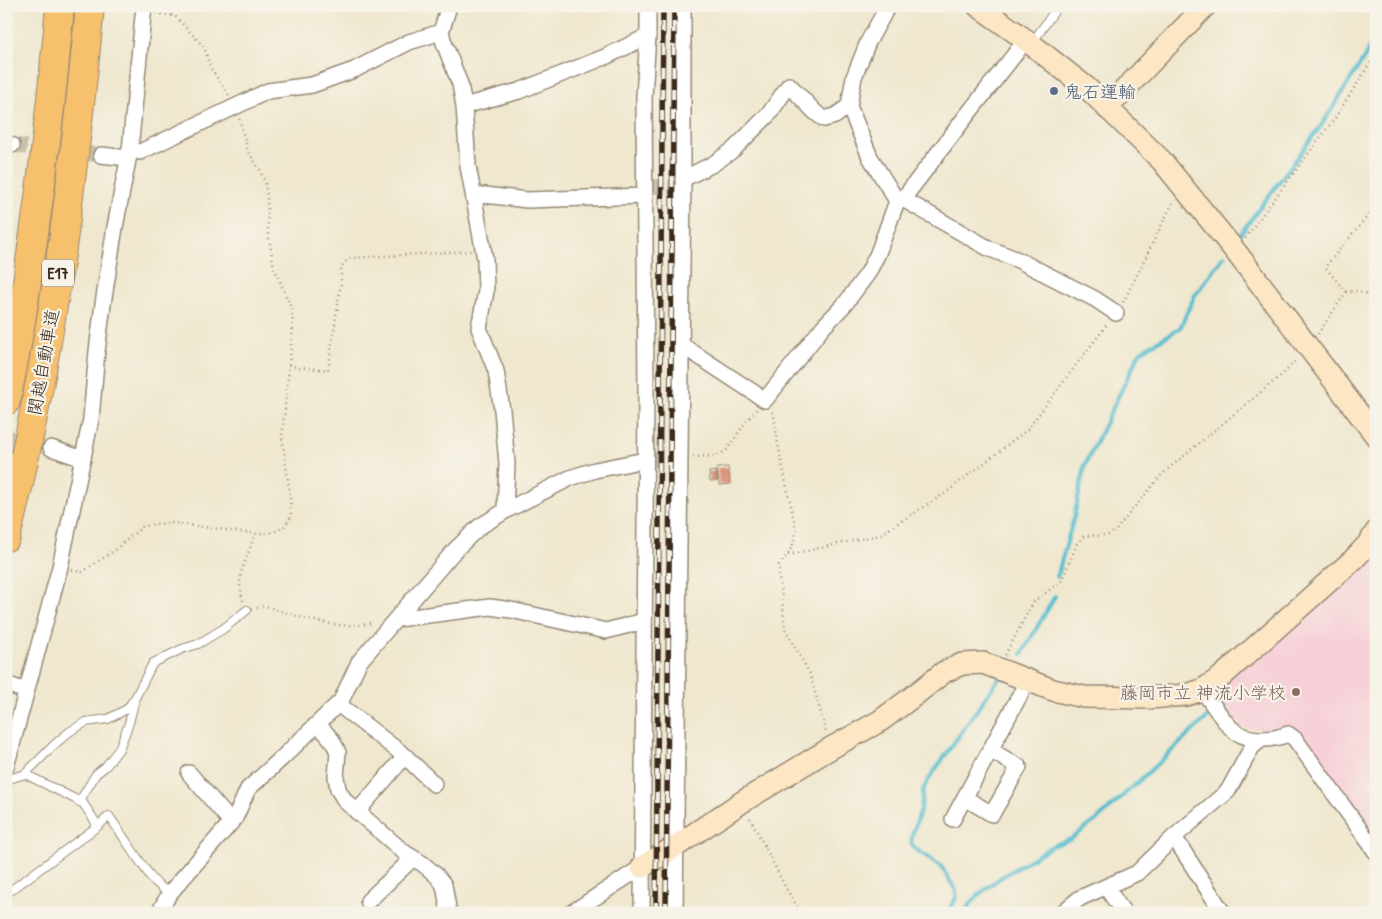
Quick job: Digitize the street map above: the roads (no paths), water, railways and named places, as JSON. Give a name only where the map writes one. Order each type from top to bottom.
[{"type":"highway","name":"関越自動車道","points":[[6,401],[25,295],[40,189],[53,84],[60,6]]},
{"type":"highway","name":"関越自動車道","points":[[6,537],[36,402],[54,299],[78,127],[90,6]]},
{"type":"street","points":[[448,6],[441,32],[460,84],[464,106],[468,166],[484,250],[486,291],[479,328],[496,371],[502,410],[507,463],[505,511]]},
{"type":"street","points":[[642,913],[645,460],[644,96],[648,6]]},
{"type":"street","points":[[675,913],[683,179],[683,6]]},
{"type":"street","points":[[888,6],[868,42],[854,77],[849,106],[870,157],[900,200],[988,248],[1018,260],[1094,299],[1116,313]]},
{"type":"street","points":[[978,6],[1029,42],[1068,73],[1162,161],[1236,252],[1376,436]]},
{"type":"street","points":[[1107,108],[1205,6]]},
{"type":"street","points":[[6,767],[60,567],[91,419],[103,304],[129,154],[144,9]]},
{"type":"street","points":[[101,155],[140,152],[268,91],[312,85],[354,70],[408,42],[441,32]]},
{"type":"street","points":[[464,106],[519,91],[597,60],[648,36]]},
{"type":"street","points":[[680,344],[765,400],[823,327],[845,304],[868,273],[900,200],[964,119],[1029,42]]},
{"type":"street","points":[[683,179],[713,164],[733,150],[769,114],[789,85],[814,112],[824,118],[835,116],[849,106]]},
{"type":"street","points":[[474,198],[485,195],[527,200],[645,196]]},
{"type":"street","points":[[51,448],[82,459]]},
{"type":"street","points":[[159,913],[169,894],[235,818],[248,789],[341,701],[359,662],[454,550],[479,527],[505,511],[570,478],[595,470],[645,460]]},
{"type":"street","points":[[571,913],[742,802],[880,720],[912,698],[944,672],[962,664],[983,662],[1053,690],[1084,697],[1158,697],[1186,695],[1202,690],[1220,678],[1354,559],[1369,543],[1376,532]]},
{"type":"street","points":[[397,618],[490,607],[606,631],[644,621]]},
{"type":"street","points":[[953,819],[1028,680]]},
{"type":"street","points":[[6,684],[26,691]]},
{"type":"street","points":[[1202,690],[1232,729],[1248,737],[1262,739],[1279,738],[1288,734],[1295,739],[1376,852]]},
{"type":"street","points":[[338,704],[405,756],[434,784]]},
{"type":"street","points":[[318,724],[332,740],[338,752],[336,777],[338,789],[345,801],[405,853],[436,875],[444,885],[449,913]]},
{"type":"street","points":[[1062,913],[1080,898],[1137,872],[1228,791],[1252,747],[1262,739]]},
{"type":"street","points":[[965,798],[992,814],[1018,767],[990,750]]},
{"type":"street","points":[[357,812],[405,756]]},
{"type":"street","points":[[189,774],[232,822]]},
{"type":"street","points":[[1174,838],[1223,913]]},
{"type":"street","points":[[368,901],[414,858]]},
{"type":"street","points":[[1106,887],[1124,913]]},
{"type":"lane","points":[[1029,42],[1058,6]]},
{"type":"lane","points":[[6,780],[25,774],[42,756],[70,732],[86,722],[108,719],[127,709],[135,698],[153,663],[182,649],[198,644],[223,629],[247,610]]},
{"type":"lane","points":[[79,802],[96,774],[106,766],[119,749],[129,723],[135,698]]},
{"type":"lane","points":[[25,774],[83,803],[98,826]]},
{"type":"lane","points":[[6,894],[109,816],[152,879],[169,894]]},
{"type":"waterway","points":[[1238,237],[1323,123],[1366,55],[1376,30]]},
{"type":"waterway","points":[[1057,577],[1074,517],[1085,465],[1140,352],[1180,328],[1195,295],[1224,256]]},
{"type":"waterway","points":[[1022,654],[1055,596]]},
{"type":"waterway","points":[[947,913],[956,898],[956,891],[941,866],[915,849],[911,842],[913,832],[921,809],[923,790],[929,779],[999,678]]},
{"type":"waterway","points":[[965,913],[971,903],[997,880],[1054,845],[1071,839],[1098,819],[1209,716]]},
{"type":"tunnel","points":[[12,145],[101,155]]},
{"type":"tunnel","points":[[645,186],[683,188]]},
{"type":"tunnel","points":[[6,437],[51,448]]},
{"type":"tunnel","points":[[645,460],[680,458]]},
{"type":"railway","points":[[656,913],[663,6]]},
{"type":"railway","points":[[666,913],[674,6]]},
{"type":"place","name":"鬼石運輸","points":[[1054,91]]},
{"type":"place","name":"藤岡市立 神流小学校","points":[[1296,692]]}]
